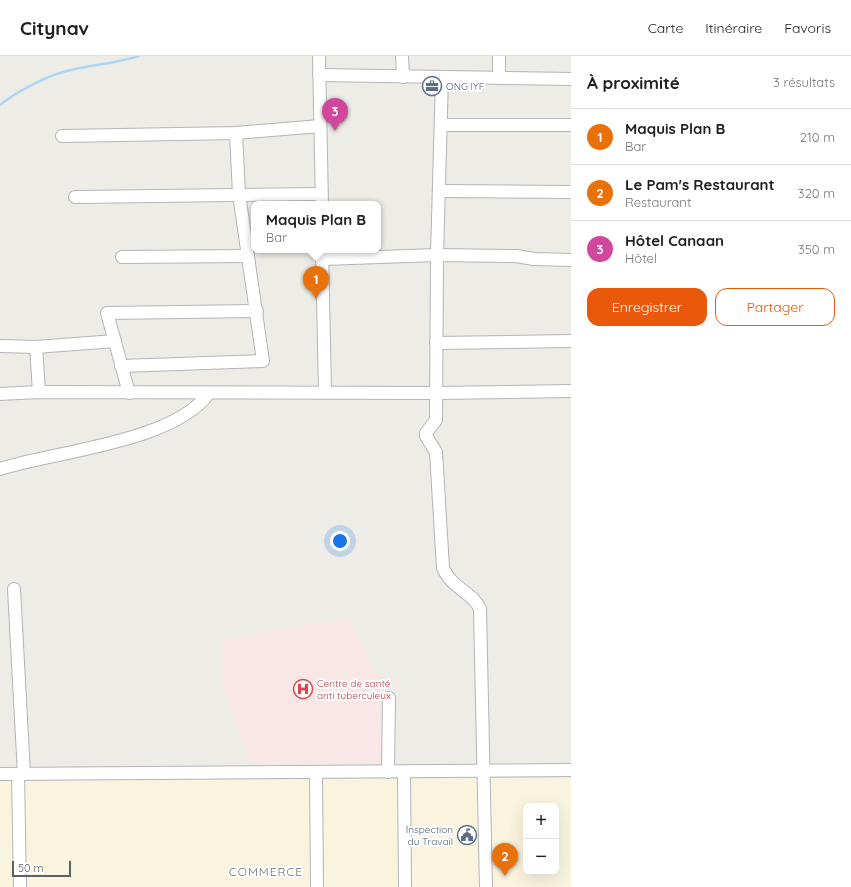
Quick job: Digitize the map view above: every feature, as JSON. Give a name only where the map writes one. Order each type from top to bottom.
[{"type":"street","points":[[75,197],[239,194],[322,199],[319,56]]},
{"type":"street","points":[[402,56],[403,77]]},
{"type":"street","points":[[499,56],[499,78]]},
{"type":"street","points":[[319,76],[571,80]]},
{"type":"street","points":[[442,78],[437,255],[436,420],[426,433],[426,436],[436,452],[443,568],[447,578],[478,603],[480,609],[486,887]]},
{"type":"street","points":[[440,125],[571,125]]},
{"type":"street","points":[[62,136],[236,133],[320,126]]},
{"type":"street","points":[[122,366],[262,361],[257,311],[239,194],[236,133]]},
{"type":"street","points":[[439,191],[571,192]]},
{"type":"street","points":[[325,392],[322,255],[516,256],[534,259],[571,260]]},
{"type":"street","points":[[122,257],[248,256]]},
{"type":"street","points":[[129,392],[107,315],[109,313],[257,311]]},
{"type":"street","points":[[0,346],[36,347],[114,341]]},
{"type":"street","points":[[436,343],[571,341]]},
{"type":"street","points":[[36,347],[39,392]]},
{"type":"street","points":[[0,394],[39,392],[437,393],[571,391]]},
{"type":"street","points":[[0,469],[44,457],[120,441],[167,424],[193,410],[209,393]]},
{"type":"street","points":[[14,589],[21,774],[20,887]]},
{"type":"street","points":[[388,772],[389,698]]},
{"type":"street","points":[[0,774],[484,772],[571,770]]},
{"type":"street","points":[[316,772],[317,887]]},
{"type":"street","points":[[404,772],[405,887]]},
{"type":"shaded area","name":"Centre de santé anti tuberculeux","points":[[350,618],[385,694],[384,766],[250,764],[222,683],[222,639]]},
{"type":"shaded area","points":[[571,778],[571,887],[0,887],[0,781]]},
{"type":"waterway","points":[[0,105],[22,90],[63,72],[139,56]]},
{"type":"place","name":"ONG IYF","points":[[432,86]]},
{"type":"place","name":"Hôtel Canaan","points":[[335,131]]},
{"type":"place","name":"Maquis Plan B","points":[[316,299]]},
{"type":"place","name":"Centre de santé anti tuberculeux","points":[[303,689]]},
{"type":"place","name":"Inspection du Travail","points":[[467,835]]},
{"type":"place","name":"Le Pam's Restaurant","points":[[505,876]]},
{"type":"district","name":"COMMERCE","points":[[266,872]]}]
